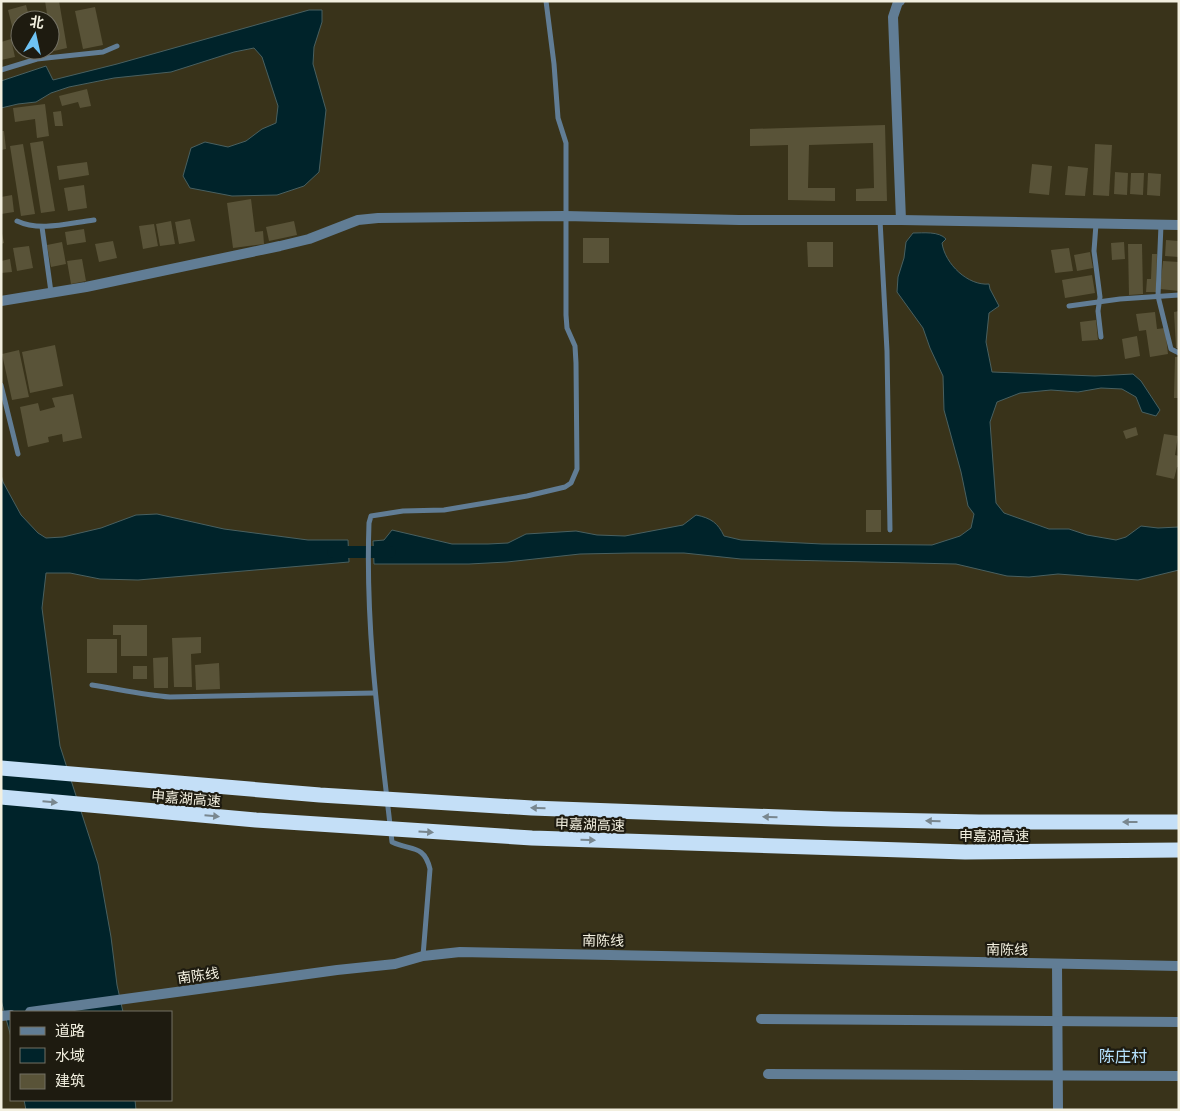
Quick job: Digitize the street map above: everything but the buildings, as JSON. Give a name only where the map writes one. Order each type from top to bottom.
[{"type":"highway","name":"申嘉湖高速","points":[[1,768],[311,794],[532,808],[843,819],[998,822],[1179,822]]},
{"type":"highway","name":"申嘉湖高速","points":[[1,797],[266,820],[532,838],[965,852],[1179,850]]},
{"type":"street","points":[[900,1],[893,17],[901,220]]},
{"type":"street","points":[[1,301],[86,287],[280,246],[309,239],[358,220],[378,218],[565,216],[739,220],[1179,224]]},
{"type":"street","name":"南陈线","points":[[37,1011],[394,964],[423,956],[460,952],[1179,966]]},
{"type":"street","points":[[1057,964],[1058,1110]]},
{"type":"street","points":[[761,1019],[1179,1022]]},
{"type":"street","points":[[768,1074],[1179,1076]]},
{"type":"lane","points":[[423,956],[430,869],[427,859],[421,851],[392,842],[376,693],[368,566],[371,516],[384,513],[444,510],[527,496],[565,487],[571,483],[577,469],[576,363],[574,346],[567,328],[566,315],[566,143],[558,118],[554,64],[546,1]]},
{"type":"lane","points":[[1,70],[37,59],[104,52],[117,46]]},
{"type":"lane","points":[[16,221],[26,225],[42,227],[94,220]]},
{"type":"lane","points":[[880,220],[887,351],[890,530]]},
{"type":"lane","points":[[1096,224],[1094,251],[1101,338]]},
{"type":"lane","points":[[1161,224],[1158,296],[1172,349],[1179,353]]},
{"type":"lane","points":[[42,227],[51,293]]},
{"type":"lane","points":[[1069,306],[1179,295]]},
{"type":"lane","points":[[1,384],[18,454]]},
{"type":"lane","points":[[92,685],[170,697],[376,693]]},
{"type":"water","points":[[309,10],[322,10],[322,22],[314,47],[313,64],[326,110],[319,172],[304,186],[277,195],[232,196],[190,188],[183,176],[191,148],[205,142],[228,147],[246,141],[262,129],[276,123],[278,106],[262,57],[254,48],[234,52],[171,72],[114,78],[69,87],[51,93],[36,102],[1,108],[1,81],[46,66],[53,80]]},
{"type":"water","points":[[913,233],[931,233],[943,236],[946,239],[942,243],[944,251],[953,266],[973,281],[989,284],[999,306],[989,313],[986,342],[992,372],[1095,376],[1133,374],[1141,381],[1160,410],[1156,416],[1142,412],[1136,397],[1122,389],[1101,388],[1078,392],[1051,390],[1020,393],[997,402],[990,422],[996,503],[1004,513],[1049,529],[1069,529],[1087,535],[1116,540],[1126,537],[1141,526],[1158,528],[1179,527],[1179,570],[1138,580],[1058,574],[1029,577],[1007,576],[956,564],[741,559],[684,553],[580,554],[469,564],[374,564],[373,541],[384,540],[392,530],[452,544],[488,544],[508,543],[526,534],[576,531],[597,535],[625,536],[683,525],[696,515],[713,522],[724,536],[741,540],[822,544],[932,545],[960,536],[971,528],[974,514],[968,506],[944,410],[943,376],[923,328],[897,292],[898,277],[904,258],[906,242]]},
{"type":"water","points":[[1,475],[21,515],[38,533],[46,538],[63,537],[101,528],[136,515],[157,514],[224,529],[308,540],[348,540],[349,562],[138,580],[100,579],[70,573],[46,573],[42,608],[60,746],[98,864],[123,1011],[10,1011],[10,1033],[1,1000]]},
{"type":"water","points":[[24,1101],[135,1101],[136,1110],[26,1110]]},
{"type":"waterway","points":[[333,552],[390,552]]},
{"type":"district","name":"陈庄村","points":[[1123,1056]]}]
